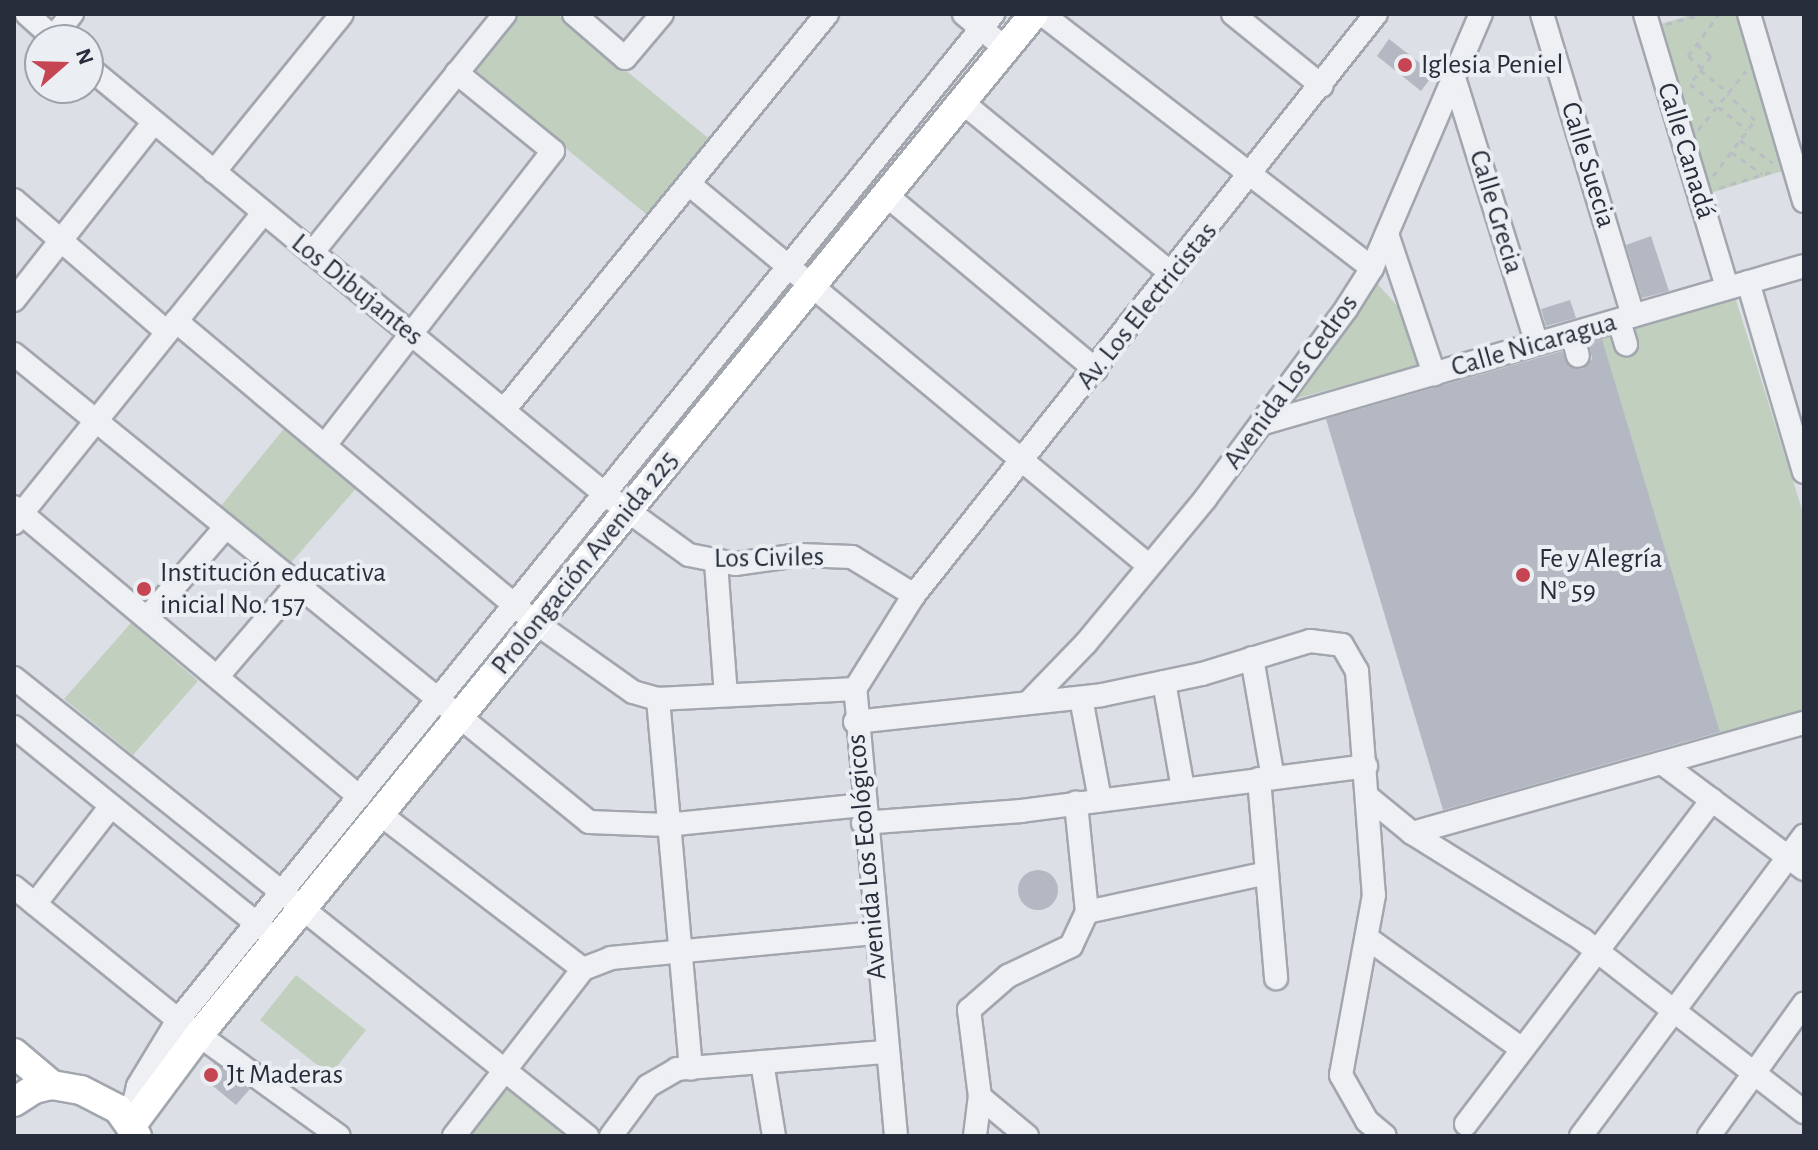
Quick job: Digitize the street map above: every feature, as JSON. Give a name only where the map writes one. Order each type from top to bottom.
[{"type":"main road","name":"Prolongación Avenida 225","points":[[136,1125],[188,1028],[449,708],[536,623],[617,503],[811,286],[1034,14]]},
{"type":"main road","points":[[14,1053],[52,1085],[107,1101],[136,1125]]},
{"type":"main road","points":[[14,1102],[34,1089],[52,1085]]},
{"type":"street","points":[[214,172],[342,14]]},
{"type":"street","points":[[312,253],[505,14]]},
{"type":"street","points":[[574,14],[625,58],[662,14]]},
{"type":"street","points":[[504,410],[827,14]]},
{"type":"street","points":[[964,14],[988,21],[1006,49]]},
{"type":"street","points":[[1042,14],[1250,178],[1372,268]]},
{"type":"street","points":[[1233,14],[1322,86]]},
{"type":"street","name":"Avenida Los Cedros","points":[[1028,703],[1086,643],[1264,423],[1372,268],[1455,81],[1481,14]]},
{"type":"street","name":"Calle Suecia","points":[[1542,14],[1627,330]]},
{"type":"street","points":[[1749,14],[1804,201]]},
{"type":"street","name":"Av. Los Electricistas","points":[[914,595],[1377,16]]},
{"type":"street","name":"Calle Canadá","points":[[1651,20],[1702,182],[1804,472]]},
{"type":"street","name":"Prolongación Avenida 225","points":[[449,708],[514,603],[617,503],[787,266],[988,21]]},
{"type":"street","points":[[325,445],[396,359],[409,333],[553,151],[457,73]]},
{"type":"street","name":"Los Dibujantes","points":[[104,80],[617,503]]},
{"type":"street","name":"Calle Grecia","points":[[1455,81],[1537,344]]},
{"type":"street","points":[[962,102],[1172,274]]},
{"type":"street","points":[[14,300],[154,122]]},
{"type":"street","points":[[689,184],[1021,464],[1148,565]]},
{"type":"street","points":[[886,195],[1096,370]]},
{"type":"street","points":[[14,200],[60,241],[325,445],[536,623],[633,692],[658,699],[855,689],[914,595]]},
{"type":"street","points":[[263,213],[95,422],[16,514],[147,618],[369,805],[583,969]]},
{"type":"street","points":[[1387,234],[1434,374]]},
{"type":"street","name":"Calle Nicaragua","points":[[1264,423],[1537,344],[1627,330],[1737,285],[1804,266]]},
{"type":"street","points":[[14,354],[589,822],[666,825],[1076,803],[1366,766]]},
{"type":"street","name":"Los Civiles","points":[[617,503],[689,555],[716,563],[800,555],[852,557],[914,595]]},
{"type":"street","points":[[147,618],[225,528]]},
{"type":"street","points":[[716,563],[726,695]]},
{"type":"street","points":[[217,677],[296,585]]},
{"type":"street","points":[[855,722],[1081,698],[1164,682],[1310,641],[1342,645],[1357,671],[1374,895],[1341,1075],[1367,1121],[1385,1136]]},
{"type":"street","points":[[1252,658],[1266,779],[1267,873],[1276,978]]},
{"type":"street","points":[[14,678],[587,1136]]},
{"type":"street","points":[[1164,682],[1183,789]]},
{"type":"street","name":"Avenida Los Ecológicos","points":[[855,689],[863,814],[896,1136]]},
{"type":"street","points":[[1081,698],[1100,800]]},
{"type":"street","points":[[658,699],[666,825],[691,1069]]},
{"type":"street","points":[[1412,833],[1804,723]]},
{"type":"street","points":[[14,727],[267,931]]},
{"type":"street","points":[[1662,763],[1796,863]]},
{"type":"street","points":[[1368,797],[1412,833],[1596,951],[1804,1112]]},
{"type":"street","points":[[1466,1124],[1712,800]]},
{"type":"street","points":[[975,1136],[980,1097],[969,1010],[1008,976],[1071,946],[1087,912],[1076,803]]},
{"type":"street","points":[[35,904],[111,806]]},
{"type":"street","points":[[1581,1136],[1675,1010],[1796,863],[1804,836]]},
{"type":"street","points":[[1087,912],[1267,873]]},
{"type":"street","points":[[14,887],[188,1028],[339,1136]]},
{"type":"street","points":[[454,1136],[583,969],[611,958],[874,933]]},
{"type":"street","points":[[1367,938],[1522,1049]]},
{"type":"street","points":[[1709,1136],[1804,1004]]},
{"type":"street","points":[[611,1136],[648,1086],[677,1069],[885,1052]]},
{"type":"street","points":[[762,1062],[774,1136]]},
{"type":"street","points":[[980,1097],[1027,1136]]},
{"type":"path","points":[[1651,20],[1703,14]]},
{"type":"path","points":[[1719,14],[1688,56],[1755,120],[1731,152],[1702,182],[1709,191],[1781,169]]},
{"type":"path","points":[[1697,44],[1711,56],[1690,84],[1747,130]]},
{"type":"path","points":[[1688,124],[1692,138],[1749,67],[1754,81]]},
{"type":"path","points":[[1740,140],[1781,169]]},
{"type":"path","points":[[1731,152],[1762,174]]},
{"type":"path","points":[[1777,154],[1781,169]]},
{"type":"green space","points":[[515,14],[557,14],[713,142],[651,218],[470,70]]},
{"type":"green space","points":[[1694,14],[1735,14],[1786,170],[1707,194],[1654,26]]},
{"type":"green space","points":[[1375,281],[1417,328],[1426,363],[1291,400]]},
{"type":"green space","points":[[1735,297],[1804,516],[1804,711],[1721,737],[1601,336]]},
{"type":"green space","points":[[287,425],[359,485],[288,566],[216,512]]},
{"type":"green space","points":[[131,623],[198,681],[133,755],[64,699]]},
{"type":"green space","points":[[296,975],[366,1030],[330,1075],[260,1020]]},
{"type":"green space","points":[[500,1083],[567,1136],[462,1136]]},
{"type":"building","name":"Iglesia Peniel","points":[[1389,39],[1434,74],[1421,91],[1377,56]]},
{"type":"building","points":[[1651,236],[1669,291],[1642,298],[1626,245]]},
{"type":"building","points":[[1570,300],[1576,318],[1546,326],[1541,309]]},
{"type":"building","name":"Fe y Alegría N° 59","points":[[1602,339],[1720,732],[1443,810],[1326,419],[1562,351],[1569,366],[1582,369],[1592,359],[1589,343]]},
{"type":"building","points":[[1038,870],[1052,876],[1058,890],[1052,904],[1038,910],[1024,904],[1018,890],[1024,876]]},
{"type":"building","points":[[214,1063],[250,1089],[236,1105],[202,1077]]},
{"type":"place","name":"Iglesia Peniel","points":[[1405,65]]},
{"type":"place","name":"Fe y Alegría N° 59","points":[[1523,575]]},
{"type":"place","name":"Institución educativa inicial No. 157","points":[[144,589]]},
{"type":"place","name":"Jt Maderas","points":[[211,1075]]}]
